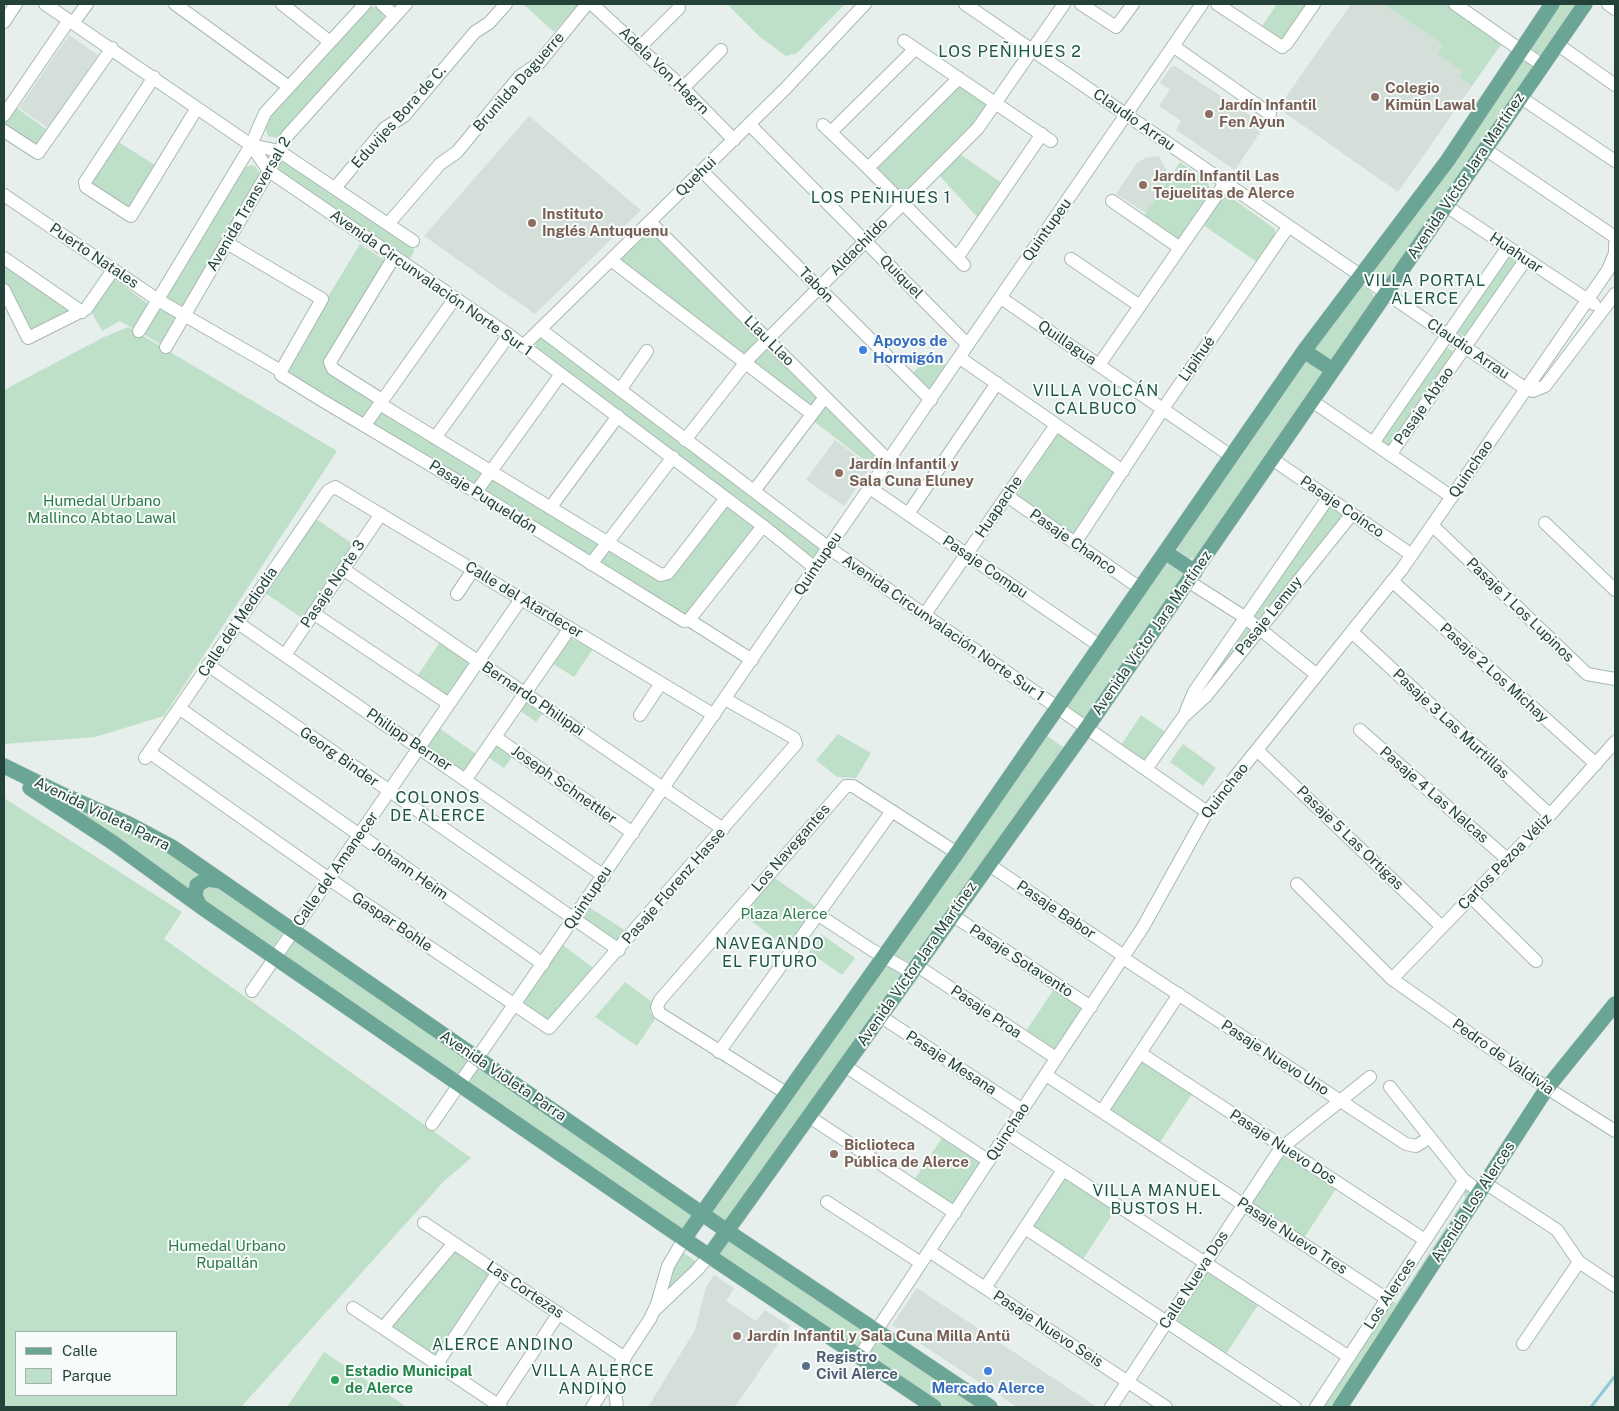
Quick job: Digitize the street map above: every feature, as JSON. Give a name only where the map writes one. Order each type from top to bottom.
[{"type":"main road","name":"Avenida Víctor Jara Martínez","points":[[684,1239],[958,853],[1304,350],[1448,160],[1552,4]]},
{"type":"main road","name":"Avenida Víctor Jara Martínez","points":[[709,1256],[1086,729],[1585,4]]},
{"type":"main road","points":[[1304,350],[1333,370]]},
{"type":"main road","points":[[1165,552],[1192,576]]},
{"type":"main road","name":"Avenida Violeta Parra","points":[[4,767],[158,838],[727,1231],[990,1407]]},
{"type":"main road","name":"Avenida Violeta Parra","points":[[4,767],[200,906],[684,1239],[934,1407]]},
{"type":"main road","points":[[200,906],[195,896],[197,884],[206,879],[220,881]]},
{"type":"main road","name":"Avenida Los Alerces","points":[[1340,1407],[1547,1088],[1615,1004]]},
{"type":"street","points":[[4,22],[16,4]]},
{"type":"street","name":"Avenida Circunvalación Norte Sur 1","points":[[45,4],[112,48],[251,145],[269,171],[509,335],[673,457],[815,568]]},
{"type":"street","points":[[4,115],[71,21],[87,4]]},
{"type":"street","points":[[175,4],[289,86]]},
{"type":"street","points":[[282,4],[330,42]]},
{"type":"street","name":"Avenida Transversal 2","points":[[139,331],[251,145],[265,113],[365,4]]},
{"type":"street","points":[[382,4],[395,16]]},
{"type":"street","name":"Avenida Transversal 2","points":[[166,347],[290,132],[406,4]]},
{"type":"street","name":"Eduvijes Bora de C.","points":[[335,188],[385,128],[404,116],[475,32],[489,23],[506,4]]},
{"type":"street","name":"Quehui","points":[[523,346],[750,124],[865,4]]},
{"type":"street","name":"Claudio Arrau","points":[[965,4],[1526,389]]},
{"type":"street","name":"Aldachildo","points":[[685,440],[745,363],[767,339],[978,128],[1064,4]]},
{"type":"street","points":[[1080,4],[1116,27],[1133,4]]},
{"type":"street","name":"Quintupeu","points":[[432,1124],[1202,4]]},
{"type":"street","points":[[1217,4],[1282,47],[1287,43],[1314,4]]},
{"type":"street","points":[[1454,4],[1542,65]]},
{"type":"street","points":[[1608,4],[1615,9]]},
{"type":"street","name":"Adela Von Hagrn","points":[[595,5],[683,88],[734,140]]},
{"type":"street","name":"Brunilda Daguerre","points":[[388,224],[440,164],[457,152],[519,77],[539,63],[595,5]]},
{"type":"street","points":[[640,47],[679,8]]},
{"type":"street","points":[[904,41],[995,104],[1047,137],[960,262],[827,129],[915,49]]},
{"type":"street","points":[[1557,44],[1615,85]]},
{"type":"street","points":[[1173,46],[1270,114]]},
{"type":"street","points":[[4,131],[35,153],[40,152],[112,48]]},
{"type":"street","points":[[683,88],[721,50]]},
{"type":"street","points":[[154,77],[84,184],[131,216],[197,108]]},
{"type":"street","points":[[868,168],[958,78]]},
{"type":"street","points":[[1520,96],[1615,161]]},
{"type":"street","name":"Quiquel","points":[[750,124],[968,345]]},
{"type":"street","points":[[251,145],[279,151]]},
{"type":"street","points":[[1485,149],[1615,237]]},
{"type":"street","name":"Avenida Circunvalación Norte Sur 1","points":[[279,151],[413,240]]},
{"type":"street","name":"Tabón","points":[[702,171],[930,400]]},
{"type":"street","points":[[1099,365],[1224,183]]},
{"type":"street","name":"Puerto Natales","points":[[5,198],[158,300],[280,370]]},
{"type":"street","points":[[1112,201],[1180,248]]},
{"type":"street","name":"Huahuar","points":[[1446,206],[1586,300],[1604,309]]},
{"type":"street","name":"Llau Llao","points":[[650,222],[889,461]]},
{"type":"street","name":"Lipihué","points":[[1075,543],[1288,227]]},
{"type":"street","points":[[227,243],[322,300],[280,370]]},
{"type":"street","name":"Quinchao","points":[[859,1357],[1124,957],[1143,927],[1207,812],[1352,632],[1412,554],[1608,270],[1615,254],[1615,244]]},
{"type":"street","name":"Pasaje Abtao","points":[[1373,443],[1508,247]]},
{"type":"street","name":"Pasaje Puqueldón","points":[[394,257],[330,360],[330,365],[435,438],[661,576],[665,576],[726,498]]},
{"type":"street","points":[[4,258],[82,312]]},
{"type":"street","points":[[1071,259],[1140,306]]},
{"type":"street","name":"Pasaje Abtao","points":[[1390,455],[1526,259]]},
{"type":"street","name":"Llau Llao","points":[[611,260],[812,414]]},
{"type":"street","points":[[4,290],[28,338],[86,309],[114,270]]},
{"type":"street","points":[[1526,389],[1532,391],[1545,386],[1615,294]]},
{"type":"street","points":[[365,425],[455,298]]},
{"type":"street","name":"Quillagua","points":[[1001,298],[1231,456]]},
{"type":"street","name":"Avenida Circunvalación Norte Sur 1","points":[[540,329],[828,548],[926,614],[1086,729],[1207,812]]},
{"type":"street","points":[[435,438],[509,335]]},
{"type":"street","points":[[620,390],[647,351]]},
{"type":"street","points":[[960,358],[1123,471]]},
{"type":"street","name":"Pasaje Puqueldón","points":[[280,370],[281,376],[476,492],[684,621],[689,620],[752,660]]},
{"type":"street","points":[[476,492],[561,374]]},
{"type":"street","points":[[908,514],[997,383]]},
{"type":"street","points":[[754,491],[825,397]]},
{"type":"street","points":[[1312,401],[1452,498]]},
{"type":"street","points":[[550,508],[618,416]]},
{"type":"street","name":"Huapache","points":[[926,614],[1056,424]]},
{"type":"street","points":[[591,564],[673,457]]},
{"type":"street","name":"Pasaje Coínco","points":[[1272,459],[1412,554]]},
{"type":"street","name":"Calle del Atardecer","points":[[333,487],[338,487],[714,715]]},
{"type":"street","name":"Calle del Mediodía","points":[[147,755],[328,491],[333,487]]},
{"type":"street","name":"Pasaje Compu","points":[[870,488],[1100,646]]},
{"type":"street","name":"Pasaje Chanco","points":[[1007,496],[1140,588]]},
{"type":"street","name":"Pasaje Lemuy","points":[[1184,716],[1194,692],[1328,498]]},
{"type":"street","name":"Pasaje Norte 3","points":[[285,655],[381,514]]},
{"type":"street","name":"Pasaje Lemuy","points":[[1146,769],[1184,716],[1207,694],[1352,514]]},
{"type":"street","points":[[1545,524],[1615,590]]},
{"type":"street","name":"Pasaje 1 Los Lupinos","points":[[1432,525],[1587,674],[1615,679]]},
{"type":"street","points":[[689,620],[763,526]]},
{"type":"street","name":"Bernardo Philippi","points":[[343,569],[723,829]]},
{"type":"street","points":[[458,594],[473,570]]},
{"type":"street","points":[[1192,576],[1317,675]]},
{"type":"street","name":"Pasaje 2 Los Michay","points":[[1392,581],[1596,764]]},
{"type":"street","name":"Calle del Amanecer","points":[[252,991],[522,599]]},
{"type":"street","points":[[313,613],[449,704]]},
{"type":"street","name":"Philipp Berner","points":[[238,623],[604,876]]},
{"type":"street","points":[[466,779],[570,628]]},
{"type":"street","name":"Pasaje 3 Las Murtillas","points":[[1352,632],[1550,815]]},
{"type":"street","name":"Georg Binder","points":[[208,665],[619,950]]},
{"type":"street","points":[[640,715],[661,683]]},
{"type":"street","name":"Pasaje Florenz Hasse","points":[[549,1028],[619,950],[796,741],[725,699]]},
{"type":"street","name":"Johann Heim","points":[[179,708],[543,964]]},
{"type":"street","name":"Pasaje 4 Las Nalcas","points":[[1360,730],[1507,859]]},
{"type":"street","name":"Joseph Schnettler","points":[[495,737],[633,833]]},
{"type":"street","name":"Carlos Pezoa Véliz","points":[[1392,979],[1550,815],[1615,742]]},
{"type":"street","name":"Pasaje 5 Las Ortigas","points":[[1257,750],[1442,927]]},
{"type":"street","name":"Gaspar Bohle","points":[[147,755],[549,1028]]},
{"type":"street","name":"Los Navegantes","points":[[786,1093],[659,1013],[657,1007],[660,1000],[843,788],[853,786],[958,853]]},
{"type":"street","points":[[719,1052],[892,811]]},
{"type":"street","name":"Pasaje Babor","points":[[988,864],[1124,957]]},
{"type":"street","name":"Pedro de Valdivia","points":[[1297,884],[1392,979],[1547,1088],[1615,1131]]},
{"type":"street","points":[[1471,897],[1536,961]]},
{"type":"street","name":"Pasaje Proa","points":[[817,914],[884,957],[914,968],[1056,1058]]},
{"type":"street","name":"Pasaje Sotavento","points":[[952,915],[1091,1006]]},
{"type":"street","name":"Pasaje Nuevo Uno","points":[[1124,957],[1409,1145],[1419,1145],[1429,1138]]},
{"type":"street","points":[[1102,1111],[1179,994]]},
{"type":"street","name":"Pasaje Mesana","points":[[880,1016],[1023,1110]]},
{"type":"street","name":"Pasaje Nuevo Dos","points":[[1140,1053],[1425,1240]]},
{"type":"street","points":[[845,1066],[989,1161]]},
{"type":"street","name":"Pasaje Nuevo Tres","points":[[1046,1075],[1387,1299]]},
{"type":"street","name":"Calle Nueva Dos","points":[[1111,1407],[1282,1146],[1370,1077]]},
{"type":"street","points":[[1390,1087],[1464,1181],[1482,1188],[1557,1230],[1579,1262],[1615,1286]]},
{"type":"street","points":[[808,1116],[955,1213]]},
{"type":"street","points":[[1007,1133],[1349,1357]]},
{"type":"street","points":[[985,1288],[1063,1170]]},
{"type":"street","name":"Los Alerces","points":[[1316,1407],[1464,1181]]},
{"type":"street","points":[[826,1202],[921,1263]]},
{"type":"street","name":"Las Cortezas","points":[[424,1223],[625,1358]]},
{"type":"street","points":[[1025,1228],[1295,1407]]},
{"type":"street","points":[[592,1407],[625,1358],[655,1308],[665,1272],[684,1239]]},
{"type":"street","points":[[383,1328],[454,1243]]},
{"type":"street","name":"Pasaje Nuevo Seis","points":[[929,1251],[1166,1407]]},
{"type":"street","points":[[655,1308],[697,1270],[709,1256]]},
{"type":"street","points":[[1523,1344],[1579,1262]]},
{"type":"street","points":[[437,1364],[498,1272]]},
{"type":"street","points":[[353,1308],[499,1406],[559,1313]]},
{"type":"street","points":[[613,1376],[617,1407]]},
{"type":"shaded area","name":"Colegio Kimün Lawal","points":[[1351,4],[1384,4],[1443,45],[1438,54],[1463,72],[1460,77],[1472,86],[1398,192],[1278,108]]},
{"type":"shaded area","points":[[69,35],[98,55],[48,128],[19,108]]},
{"type":"shaded area","name":"Jardín Infantil Fen Ayun","points":[[1175,66],[1265,125],[1235,170],[1176,130],[1181,121],[1159,106],[1170,90],[1160,83],[1171,67]]},
{"type":"shaded area","name":"Instituto Inglés Antuquenu","points":[[529,116],[641,210],[535,314],[424,236]]},
{"type":"shaded area","name":"Jardín Infantil Las Tejuelitas de Alerce","points":[[1159,156],[1170,177],[1146,213],[1116,194],[1137,163],[1145,158]]},
{"type":"shaded area","name":"Jardín Infantil y Sala Cuna Eluney","points":[[835,440],[871,467],[844,506],[806,480]]},
{"type":"shaded area","name":"Jardín Infantil y Sala Cuna Milla Antü","points":[[714,1275],[734,1288],[726,1301],[756,1321],[765,1310],[790,1326],[735,1407],[648,1407],[695,1330],[706,1287]]},
{"type":"shaded area","points":[[917,1288],[1097,1407],[1017,1407],[892,1325]]},
{"type":"green space","points":[[523,4],[579,4],[554,32]]},
{"type":"green space","points":[[727,4],[845,4],[797,53],[786,56],[760,37]]},
{"type":"green space","points":[[1277,4],[1311,4],[1283,42],[1260,29]]},
{"type":"green space","points":[[1384,4],[1446,4],[1502,43],[1472,86],[1459,77],[1463,72],[1437,54],[1443,45]]},
{"type":"green space","points":[[1558,4],[1580,4],[1543,55],[1536,53],[1531,48]]},
{"type":"green space","points":[[369,7],[378,7],[382,11],[384,18],[382,23],[280,136],[276,138],[268,136],[264,125],[273,112]]},
{"type":"green space","points":[[1523,60],[1526,60],[1534,68],[1385,281],[1377,278],[1374,270]]},
{"type":"green space","points":[[962,86],[987,104],[986,106],[973,125],[903,195],[875,169],[954,88]]},
{"type":"green space","points":[[14,106],[50,132],[40,147],[4,127],[4,120]]},
{"type":"green space","points":[[117,141],[158,167],[132,210],[90,186]]},
{"type":"green space","points":[[960,154],[1003,184],[979,219],[939,175]]},
{"type":"green space","points":[[282,160],[414,247],[414,252],[409,260],[278,171],[277,166]]},
{"type":"green space","points":[[1180,162],[1207,181],[1211,190],[1181,237],[1176,239],[1143,217]]},
{"type":"green space","points":[[251,165],[256,167],[260,174],[183,307],[166,297],[242,169]]},
{"type":"green space","points":[[1229,196],[1275,229],[1275,235],[1257,262],[1203,225],[1223,197]]},
{"type":"green space","points":[[651,230],[761,337],[744,356],[620,260]]},
{"type":"green space","points":[[360,244],[387,262],[327,360],[374,400],[363,418],[283,371]]},
{"type":"green space","points":[[1508,255],[1517,261],[1465,337],[1458,333],[1456,331]]},
{"type":"green space","points":[[4,260],[73,311],[33,333],[27,331],[4,283]]},
{"type":"green space","points":[[113,278],[147,303],[134,329],[120,321],[102,331],[91,311]]},
{"type":"green space","points":[[1360,288],[1368,289],[1375,297],[1195,558],[1189,558],[1178,551],[1177,545],[1307,356]]},
{"type":"green space","points":[[161,306],[177,316],[161,345],[144,334]]},
{"type":"green space","name":"Humedal Urbano Mallinco Abtao Lawal","points":[[128,327],[337,451],[164,716],[95,737],[4,744],[4,390],[102,338]]},
{"type":"green space","points":[[541,338],[819,548],[816,556],[811,557],[536,348],[536,341]]},
{"type":"green space","points":[[769,346],[821,394],[813,408],[753,362]]},
{"type":"green space","points":[[1446,347],[1454,352],[1392,447],[1380,444]]},
{"type":"green space","points":[[931,353],[947,366],[932,387],[927,387],[913,373]]},
{"type":"green space","points":[[825,404],[882,460],[876,469],[812,420]]},
{"type":"green space","points":[[379,411],[484,472],[474,486],[372,427]]},
{"type":"green space","points":[[1058,433],[1116,472],[1073,535],[1016,497]]},
{"type":"green space","points":[[489,476],[600,542],[592,555],[588,557],[481,488]]},
{"type":"green space","points":[[1328,504],[1346,512],[1259,621],[1252,616]]},
{"type":"green space","points":[[725,505],[754,528],[688,617],[599,562],[608,550],[658,578]]},
{"type":"green space","points":[[316,519],[356,546],[305,620],[265,593]]},
{"type":"green space","points":[[1167,560],[1186,573],[1088,718],[1083,719],[1067,709],[1066,704]]},
{"type":"green space","points":[[1244,625],[1253,630],[1202,697],[1197,693]]},
{"type":"green space","points":[[570,638],[593,649],[574,677],[550,662]]},
{"type":"green space","points":[[442,639],[471,661],[450,694],[445,696],[416,678]]},
{"type":"green space","points":[[524,701],[545,710],[536,722],[518,709]]},
{"type":"green space","points":[[1141,715],[1167,733],[1148,760],[1143,761],[1121,745]]},
{"type":"green space","points":[[439,728],[479,756],[464,773],[427,747]]},
{"type":"green space","points":[[838,734],[871,753],[856,778],[837,777],[816,760]]},
{"type":"green space","points":[[1046,735],[1064,748],[911,963],[894,955]]},
{"type":"green space","points":[[493,744],[515,753],[504,768],[485,755]]},
{"type":"green space","points":[[1183,744],[1216,768],[1203,786],[1170,762]]},
{"type":"green space","name":"Humedal Urbano Rupallán","points":[[4,798],[182,912],[164,939],[471,1158],[444,1181],[241,1407],[4,1407]]},
{"type":"green space","points":[[73,807],[139,832],[202,875],[190,891]]},
{"type":"green space","name":"Plaza Alerce","points":[[773,877],[818,908],[789,949],[743,915]]},
{"type":"green space","points":[[210,882],[283,932],[274,947],[199,898],[200,887]]},
{"type":"green space","points":[[589,907],[629,933],[619,943],[583,919]]},
{"type":"green space","points":[[821,934],[855,958],[842,975],[809,952]]},
{"type":"green space","points":[[293,940],[469,1060],[458,1076],[283,957]]},
{"type":"green space","points":[[563,945],[597,971],[551,1025],[520,1007]]},
{"type":"green space","points":[[886,963],[903,972],[727,1222],[709,1211]]},
{"type":"green space","points":[[625,982],[652,1002],[650,1011],[655,1019],[637,1046],[595,1017]]},
{"type":"green space","points":[[1056,986],[1084,1006],[1055,1051],[1024,1034]]},
{"type":"green space","points":[[1140,1059],[1194,1091],[1158,1145],[1108,1110]]},
{"type":"green space","points":[[479,1067],[692,1216],[682,1230],[468,1082]]},
{"type":"green space","points":[[944,1135],[981,1162],[954,1205],[912,1183]]},
{"type":"green space","points":[[1285,1153],[1338,1186],[1302,1241],[1252,1208],[1251,1202]]},
{"type":"green space","points":[[1064,1177],[1116,1209],[1081,1262],[1031,1224]]},
{"type":"green space","points":[[1467,1189],[1470,1193],[1333,1407],[1322,1407],[1389,1304],[1397,1302],[1465,1198],[1464,1193]]},
{"type":"green space","points":[[728,1239],[867,1331],[858,1348],[717,1253]]},
{"type":"green space","points":[[455,1252],[459,1252],[491,1274],[436,1358],[392,1330],[392,1324]]},
{"type":"green space","points":[[682,1252],[697,1262],[667,1289],[670,1274]]},
{"type":"green space","points":[[1209,1271],[1260,1302],[1224,1357],[1176,1326],[1175,1319],[1205,1272]]},
{"type":"green space","points":[[878,1339],[982,1407],[944,1407],[868,1356],[868,1352]]},
{"type":"green space","name":"Estadio Municipal de Alerce","points":[[324,1352],[407,1407],[287,1407]]},
{"type":"waterway","points":[[1591,1407],[1615,1376]]},
{"type":"place","name":"Colegio Kimün Lawal","points":[[1375,97]]},
{"type":"place","name":"Jardín Infantil Fen Ayun","points":[[1209,114]]},
{"type":"place","name":"Jardín Infantil Las Tejuelitas de Alerce","points":[[1143,185]]},
{"type":"place","name":"Instituto Inglés Antuquenu","points":[[532,223]]},
{"type":"place","name":"Apoyos de Hormigón","points":[[863,350]]},
{"type":"place","name":"Jardín Infantil y Sala Cuna Eluney","points":[[839,473]]},
{"type":"place","name":"Biclioteca Pública de Alerce","points":[[834,1154]]},
{"type":"place","name":"Jardín Infantil y Sala Cuna Milla Antü","points":[[737,1336]]},
{"type":"place","name":"Registro Civil Alerce","points":[[806,1366]]},
{"type":"place","name":"Mercado Alerce","points":[[988,1371]]},
{"type":"place","name":"Estadio Municipal de Alerce","points":[[335,1380]]},
{"type":"district","name":"LOS PEÑIHUES 2","points":[[1010,52]]},
{"type":"district","name":"LOS PEÑIHUES 1","points":[[881,198]]},
{"type":"district","name":"VILLA PORTAL ALERCE","points":[[1425,290]]},
{"type":"district","name":"VILLA VOLCÁN CALBUCO","points":[[1096,400]]},
{"type":"district","name":"COLONOS DE ALERCE","points":[[438,807]]},
{"type":"district","name":"NAVEGANDO EL FUTURO","points":[[770,953]]},
{"type":"district","name":"VILLA MANUEL BUSTOS H.","points":[[1157,1200]]},
{"type":"district","name":"ALERCE ANDINO","points":[[503,1345]]},
{"type":"district","name":"VILLA ALERCE ANDINO","points":[[593,1380]]}]
